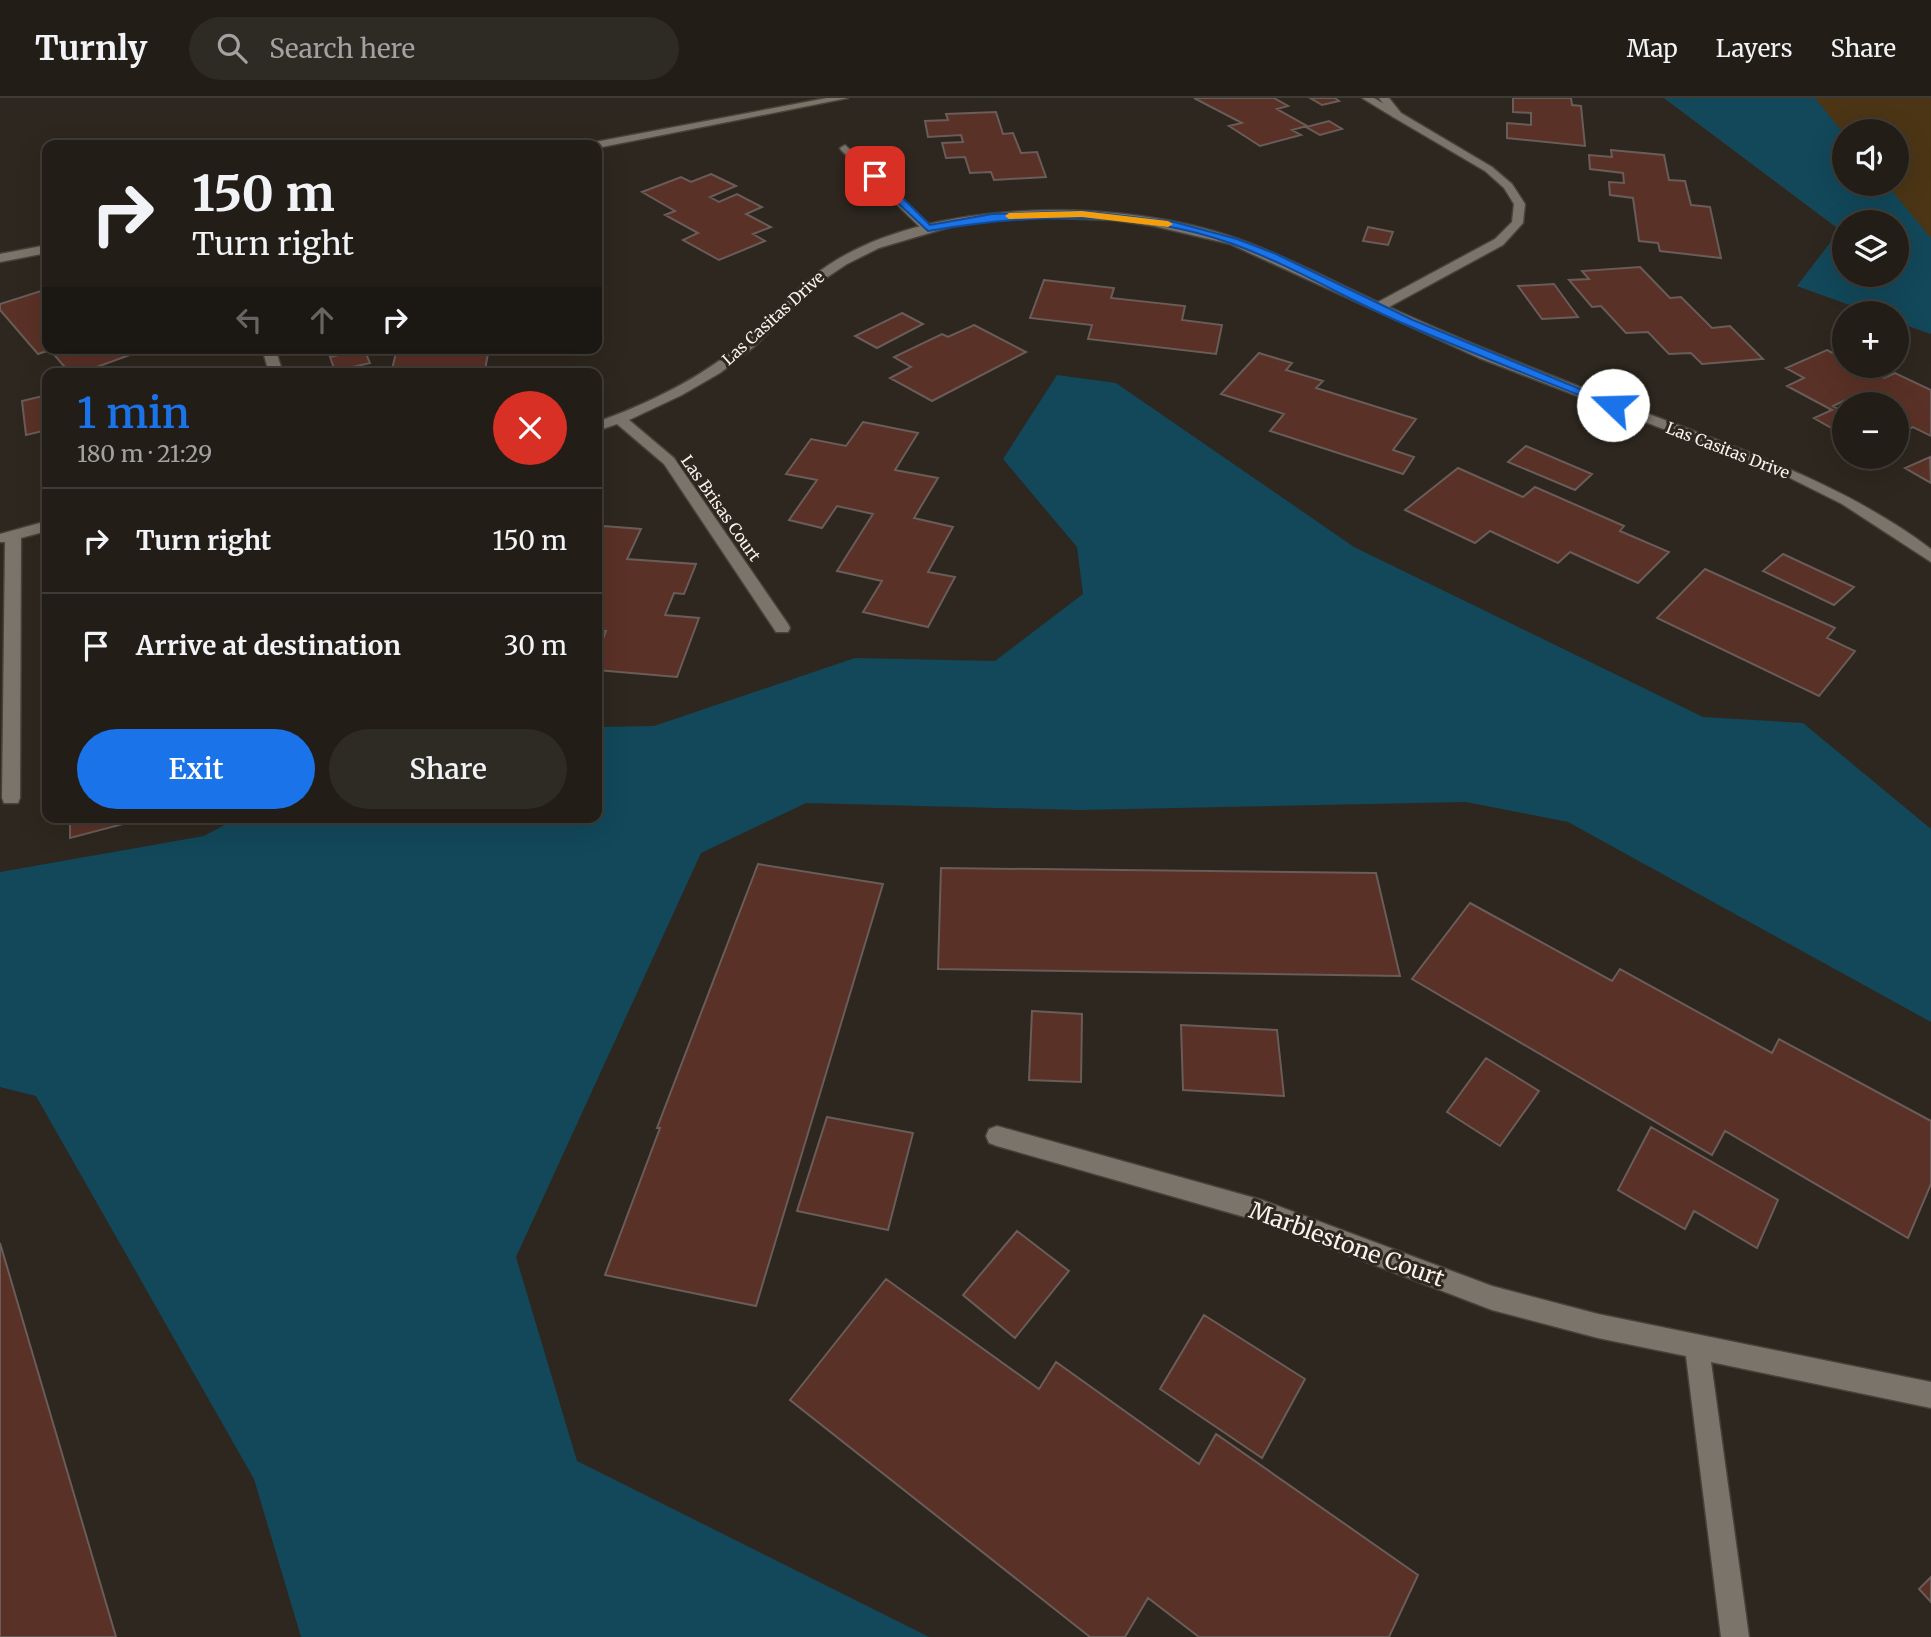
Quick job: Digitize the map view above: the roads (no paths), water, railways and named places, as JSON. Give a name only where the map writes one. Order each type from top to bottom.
[{"type":"street","points":[[602,144],[844,98]]},
{"type":"street","points":[[1367,98],[1507,184],[1521,204],[1522,215],[1511,234],[1499,242],[1377,308]]},
{"type":"street","points":[[1384,98],[1397,115]]},
{"type":"street","points":[[845,148],[928,229]]},
{"type":"street","name":"Las Casitas Drive","points":[[602,424],[665,399],[710,373],[747,346],[799,292],[826,271],[853,255],[889,240],[970,220],[1036,214],[1116,216],[1171,224],[1234,241],[1272,256],[1377,308],[1485,355],[1793,474],[1867,513],[1931,557]]},
{"type":"street","points":[[0,258],[42,250]]},
{"type":"street","name":"Las Brisas Court","points":[[619,419],[669,461],[782,628]]},
{"type":"street","points":[[11,798],[7,536],[42,527]]},
{"type":"street","name":"Marblestone Court","points":[[997,1136],[1262,1211],[1492,1298],[1598,1326],[1931,1395]]},
{"type":"street","points":[[1697,1347],[1735,1637]]},
{"type":"water","points":[[1664,98],[1815,98],[1832,119],[1832,196],[1896,196],[1908,210],[1832,210],[1832,224]]},
{"type":"water","points":[[1909,212],[1931,238],[1931,334],[1909,326],[1909,301],[1839,301],[1797,286],[1832,240],[1832,287],[1909,287]]},
{"type":"water","points":[[1057,375],[1116,383],[1354,547],[1703,717],[1803,723],[1931,829],[1931,1022],[1568,822],[1466,802],[1080,810],[806,803],[701,853],[516,1257],[577,1461],[929,1637],[301,1637],[254,1479],[36,1096],[0,1087],[0,872],[204,836],[228,823],[602,823],[602,727],[654,726],[855,658],[995,661],[1083,594],[1077,547],[1003,459]]}]
